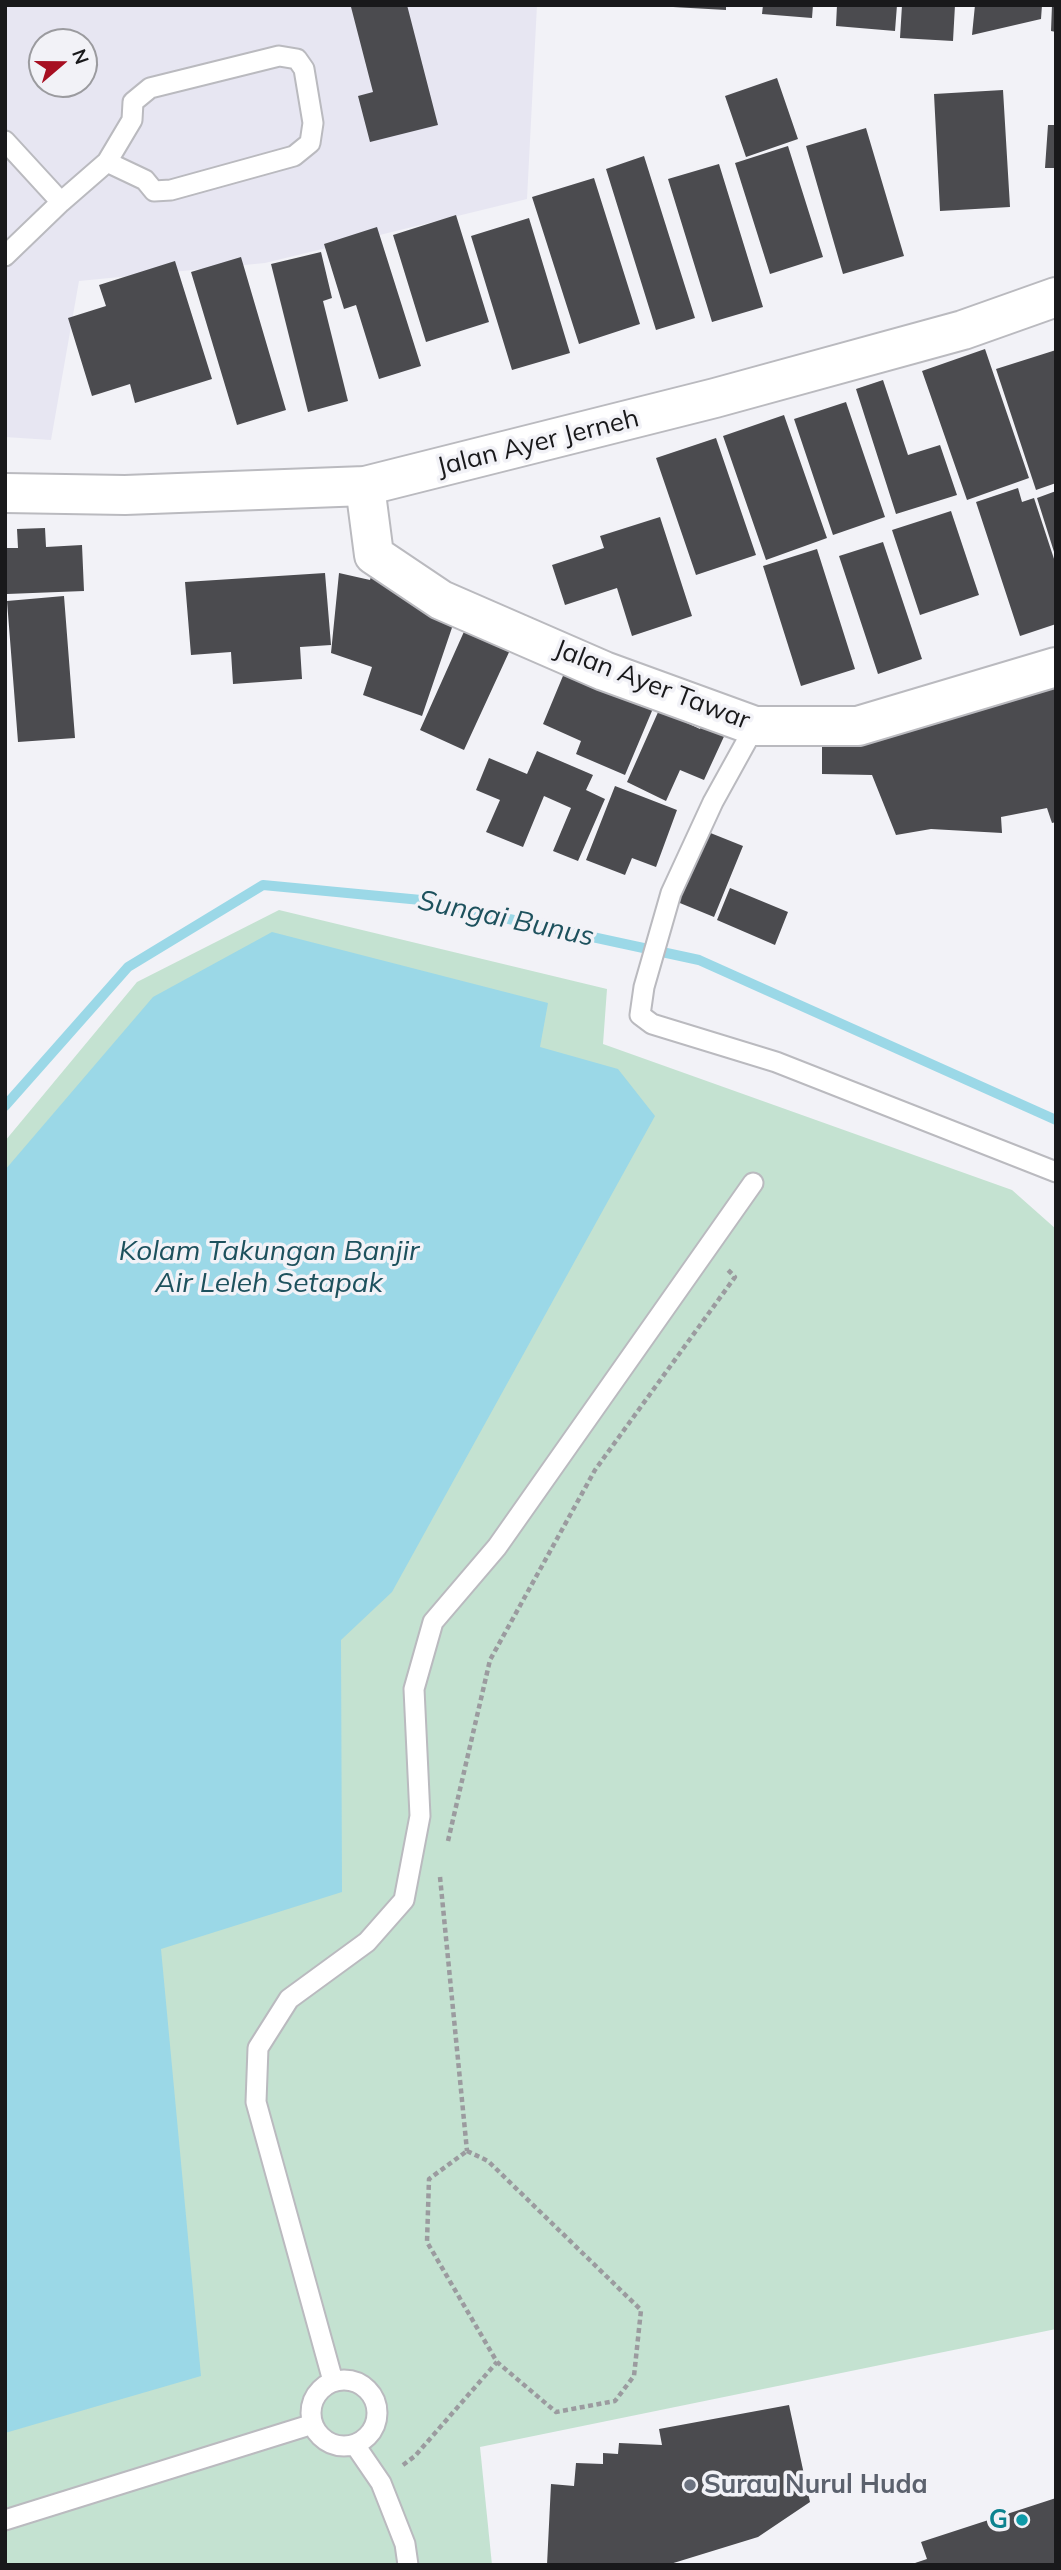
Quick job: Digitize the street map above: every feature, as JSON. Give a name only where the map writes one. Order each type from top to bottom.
[{"type":"main road","name":"Jalan Ayer Jerneh","points":[[5,493],[125,495],[365,486],[715,398],[963,330],[1056,297]]},
{"type":"main road","name":"Jalan Ayer Tawar","points":[[365,486],[374,555],[441,600],[604,671],[755,726],[859,726],[1056,667]]},
{"type":"lane","points":[[5,256],[107,162],[132,120],[133,102],[150,88],[279,56],[297,59],[304,69],[313,123],[310,143],[294,156],[171,190],[154,191],[145,180],[107,162]]},
{"type":"lane","points":[[5,141],[61,202]]},
{"type":"lane","points":[[755,726],[713,802],[671,892],[644,987],[640,1015],[652,1024],[776,1062],[1056,1172]]},
{"type":"lane","points":[[333,2381],[256,2102],[258,2048],[289,1998],[367,1941],[404,1900],[420,1816],[414,1689],[433,1622],[497,1546],[753,1183]]},
{"type":"lane","points":[[350,2380],[366,2388],[376,2402],[377,2420],[370,2435],[355,2445],[338,2446],[322,2438],[313,2424],[311,2407],[318,2391],[333,2381],[350,2380]]},
{"type":"lane","points":[[5,2519],[313,2424]]},
{"type":"lane","points":[[355,2445],[381,2483],[405,2544],[408,2565]]},
{"type":"path","points":[[446,1849],[490,1660],[595,1470],[735,1277],[707,1249]]},
{"type":"path","points":[[440,1876],[467,2151]]},
{"type":"path","points":[[467,2151],[488,2161],[641,2310],[634,2376],[615,2401],[556,2412],[497,2362],[427,2242],[429,2179],[467,2151]]},
{"type":"path","points":[[381,2483],[415,2456],[497,2362]]},
{"type":"shaded area","points":[[5,5],[537,5],[527,199],[265,263],[79,281],[51,440],[5,437]]},
{"type":"green space","points":[[279,910],[607,989],[603,1044],[1012,1190],[1056,1229],[1056,2329],[480,2447],[492,2565],[5,2565],[5,1141],[137,982]]},
{"type":"water","name":"Kolam Takungan Banjir Air Leleh Setapak","points":[[272,932],[548,1003],[540,1047],[618,1069],[655,1116],[392,1592],[341,1640],[342,1892],[161,1949],[201,2376],[5,2433],[5,1170],[153,997]]},
{"type":"building","points":[[407,5],[438,125],[370,142],[358,96],[373,92],[351,7]]},
{"type":"building","points":[[726,5],[726,10],[673,7]]},
{"type":"building","points":[[763,5],[813,5],[812,18],[762,14]]},
{"type":"building","points":[[837,5],[897,5],[895,31],[836,26]]},
{"type":"building","points":[[902,5],[955,5],[953,41],[900,38]]},
{"type":"building","points":[[975,5],[1042,5],[1041,19],[972,35]]},
{"type":"building","points":[[1052,5],[1056,5],[1056,32],[1051,31]]},
{"type":"building","points":[[777,78],[798,139],[746,157],[725,96]]},
{"type":"building","points":[[1003,90],[1010,207],[940,211],[934,94]]},
{"type":"building","points":[[1048,125],[1056,125],[1056,168],[1045,168]]},
{"type":"building","points":[[866,128],[904,256],[843,274],[806,146]]},
{"type":"building","points":[[788,146],[823,257],[770,274],[735,163]]},
{"type":"building","points":[[644,156],[695,318],[656,330],[606,169]]},
{"type":"building","points":[[719,164],[763,307],[712,322],[668,179]]},
{"type":"building","points":[[594,178],[640,324],[579,344],[532,197]]},
{"type":"building","points":[[456,215],[489,322],[426,342],[393,235]]},
{"type":"building","points":[[529,218],[570,353],[512,370],[471,236]]},
{"type":"building","points":[[377,227],[421,366],[379,379],[356,305],[344,309],[324,244]]},
{"type":"building","points":[[321,252],[332,298],[323,301],[348,401],[308,412],[271,264]]},
{"type":"building","points":[[241,257],[286,410],[237,425],[191,272]]},
{"type":"building","points":[[175,261],[212,379],[135,403],[130,384],[92,396],[68,318],[106,306],[99,285]]},
{"type":"building","points":[[985,349],[1029,478],[967,500],[922,371]]},
{"type":"building","points":[[1056,350],[1056,483],[1036,490],[996,369]]},
{"type":"building","points":[[883,380],[908,455],[940,445],[957,495],[896,514],[856,389]]},
{"type":"building","points":[[846,402],[885,517],[833,535],[794,419]]},
{"type":"building","points":[[784,415],[827,538],[766,560],[723,436]]},
{"type":"building","points":[[716,438],[756,555],[696,575],[656,458]]},
{"type":"building","points":[[1018,488],[1022,502],[1034,498],[1056,565],[1056,624],[1020,636],[976,502]]},
{"type":"building","points":[[1056,491],[1056,555],[1055,555],[1037,498]]},
{"type":"building","points":[[951,511],[979,595],[920,615],[892,530]]},
{"type":"building","points":[[660,517],[692,616],[632,636],[617,588],[565,605],[552,565],[604,548],[600,536]]},
{"type":"building","points":[[45,528],[46,547],[82,545],[84,591],[7,594],[5,548],[18,548],[17,529]]},
{"type":"building","points":[[883,542],[922,659],[878,674],[839,556]]},
{"type":"building","points":[[817,549],[855,669],[801,686],[763,566]]},
{"type":"building","points":[[373,570],[458,610],[422,716],[363,695],[372,667],[331,653],[339,573],[370,580]]},
{"type":"building","points":[[325,573],[331,645],[300,647],[302,679],[233,684],[231,652],[191,655],[185,582]]},
{"type":"building","points":[[64,596],[75,738],[18,742],[7,601]]},
{"type":"building","points":[[471,616],[516,637],[464,750],[420,730]]},
{"type":"building","points":[[565,671],[657,699],[625,775],[576,754],[581,741],[543,724]]},
{"type":"building","points":[[1052,677],[1056,692],[1056,822],[1052,823],[1047,808],[1001,817],[1002,833],[931,829],[896,835],[872,775],[822,774],[822,732]]},
{"type":"building","points":[[659,710],[700,729],[704,719],[727,730],[704,780],[680,770],[666,801],[627,782]]},
{"type":"building","points":[[537,751],[593,775],[586,790],[605,799],[578,861],[553,851],[571,808],[544,796],[523,847],[486,832],[500,800],[476,790],[489,758],[527,774]]},
{"type":"building","points":[[615,786],[677,810],[656,867],[632,858],[625,875],[586,860]]},
{"type":"building","points":[[703,830],[743,846],[714,917],[675,901]]},
{"type":"building","points":[[730,888],[788,912],[775,945],[717,920]]},
{"type":"building","name":"Surau Nurul Huda","points":[[789,2405],[810,2502],[758,2537],[667,2565],[547,2565],[551,2484],[574,2486],[576,2463],[603,2464],[603,2453],[618,2454],[619,2443],[662,2445],[659,2429]]},
{"type":"building","name":"G","points":[[1056,2498],[1056,2565],[909,2565],[927,2559],[921,2542]]},
{"type":"waterway","name":"Sungai Bunus","points":[[5,1106],[128,967],[263,885],[421,900],[699,960],[1056,1120]]},
{"type":"place","name":"Surau Nurul Huda","points":[[690,2485]]},
{"type":"place","name":"G","points":[[1022,2520]]}]
